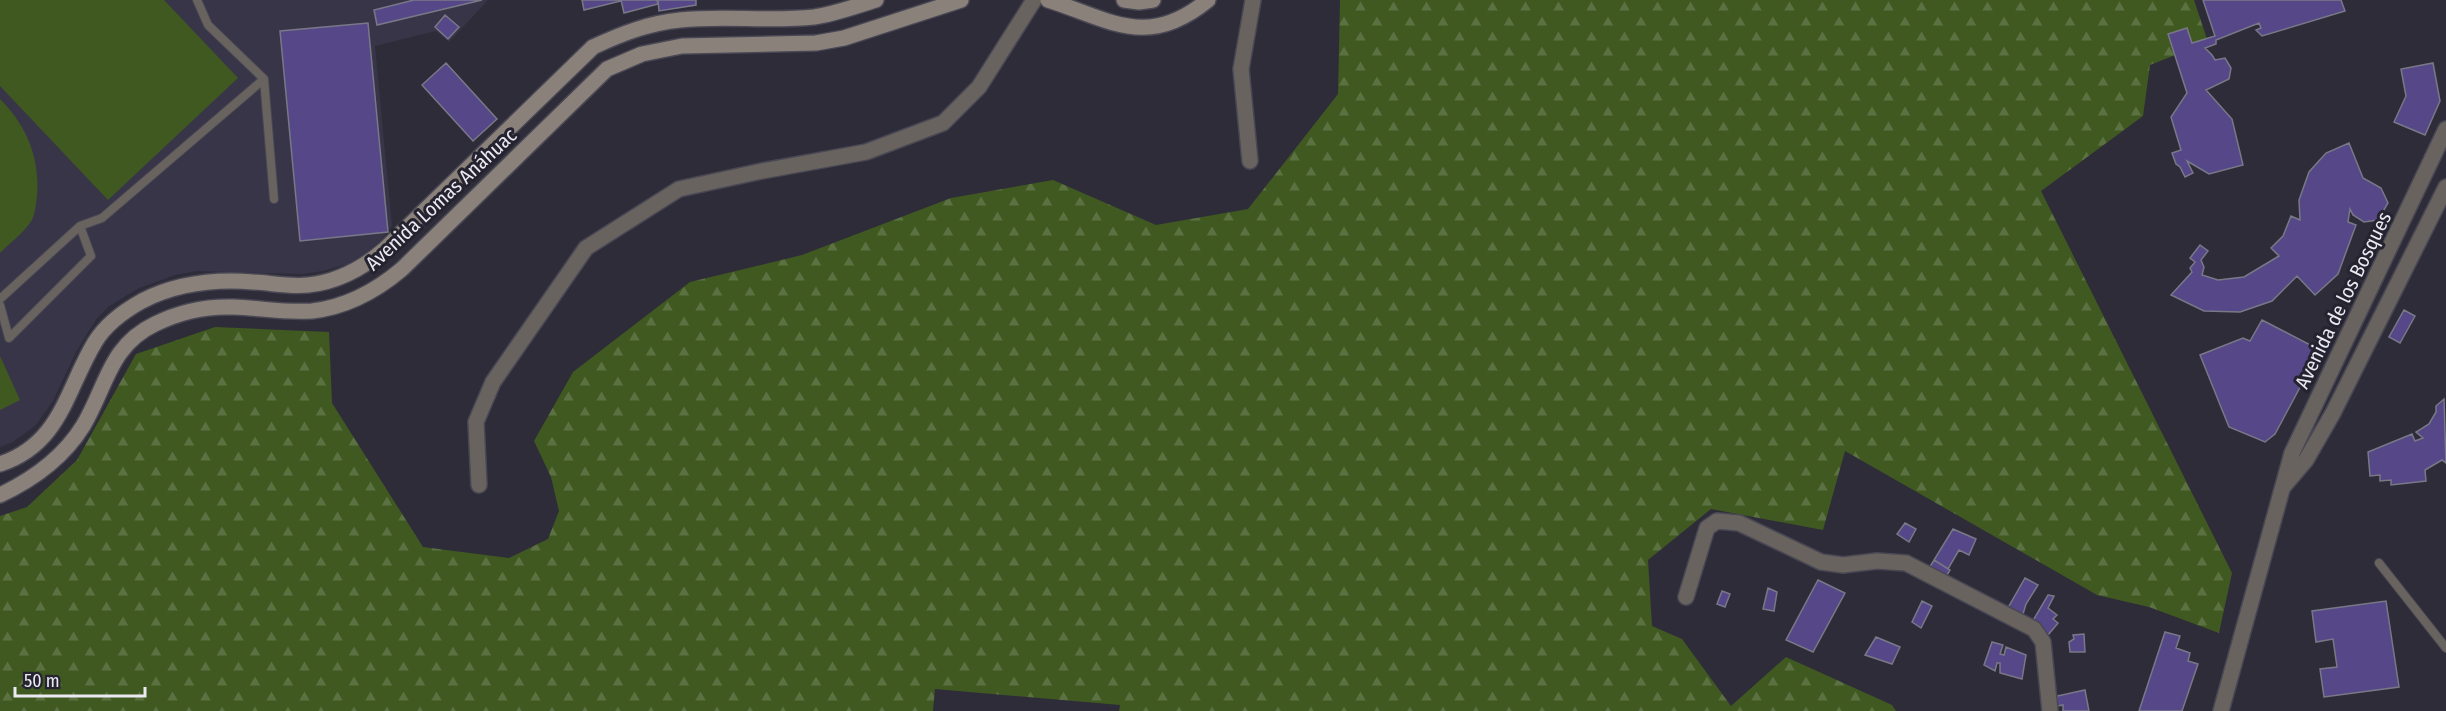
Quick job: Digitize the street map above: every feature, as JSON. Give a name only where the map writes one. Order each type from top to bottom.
[{"type":"main road","name":"Avenida Lomas Anáhuac","points":[[0,464],[18,457],[54,424],[95,342],[106,327],[124,311],[165,291],[187,285],[233,281],[307,285],[335,279],[362,267],[386,249],[593,47],[635,29],[657,23],[701,18],[813,17],[876,0]]},
{"type":"main road","name":"Avenida Lomas Anáhuac","points":[[0,495],[46,468],[73,441],[93,406],[116,356],[124,345],[138,333],[155,324],[193,311],[233,307],[310,311],[342,304],[374,290],[402,269],[607,69],[642,54],[682,46],[816,43],[844,38],[961,0]]},
{"type":"main road","points":[[1048,0],[1123,27],[1139,28],[1170,22],[1186,15],[1208,0]]},
{"type":"main road","points":[[1124,0],[1139,2],[1153,0]]},
{"type":"street","points":[[479,485],[476,423],[493,382],[585,248],[679,189],[867,152],[943,123],[979,87],[1034,0]]},
{"type":"street","points":[[1250,161],[1241,69],[1253,0]]},
{"type":"street","name":"Avenida de los Bosques","points":[[2221,711],[2292,453],[2446,129]]},
{"type":"street","name":"Avenida de los Bosques","points":[[2280,491],[2306,460],[2333,413],[2446,187]]},
{"type":"street","points":[[2371,290],[2390,298]]},
{"type":"street","points":[[1686,597],[1707,528],[1717,521],[1738,523],[1821,562],[1843,565],[1877,561],[1906,563],[2034,629],[2043,642],[2050,711]]},
{"type":"lane","points":[[197,0],[208,25],[264,79],[274,199]]},
{"type":"lane","points":[[0,299],[80,226],[102,218],[264,79]]},
{"type":"lane","points":[[0,305],[9,338],[91,256],[80,226]]},
{"type":"lane","points":[[2379,563],[2446,648]]},
{"type":"shaded area","points":[[0,0],[488,0],[449,42],[436,31],[375,46],[392,226],[381,240],[347,264],[323,271],[303,274],[196,271],[175,275],[137,289],[108,307],[97,318],[76,352],[53,401],[36,425],[13,442],[0,447]]},
{"type":"green space","points":[[0,0],[164,0],[238,78],[108,200],[0,86]]},
{"type":"green space","points":[[1340,0],[2194,0],[2208,42],[2150,65],[2143,116],[2041,191],[2232,573],[2219,633],[2149,607],[2097,595],[1845,451],[1823,530],[1711,509],[1648,560],[1652,626],[1682,639],[1731,706],[1786,657],[1892,705],[1896,711],[1119,711],[1120,705],[935,689],[933,711],[0,711],[0,516],[27,507],[77,460],[136,354],[215,327],[329,332],[332,403],[423,547],[509,558],[548,539],[559,511],[551,477],[534,441],[573,372],[690,282],[802,255],[951,198],[1053,180],[1156,225],[1248,209],[1338,94]]},
{"type":"green space","points":[[0,99],[18,120],[30,143],[36,169],[37,196],[32,220],[0,253]]},
{"type":"green space","points":[[0,356],[20,400],[0,410]]},
{"type":"building","points":[[414,0],[482,0],[377,25],[374,10]]},
{"type":"building","points":[[582,0],[621,0],[621,1],[584,10]]},
{"type":"building","points":[[621,0],[657,0],[658,4],[624,13]]},
{"type":"building","points":[[658,0],[696,0],[696,5],[659,11]]},
{"type":"building","points":[[2203,0],[2341,0],[2345,11],[2262,36],[2256,30],[2261,28],[2259,23],[2216,40],[2216,44],[2205,48],[2215,60],[2225,58],[2231,68],[2229,79],[2206,90],[2232,119],[2243,165],[2209,174],[2187,161],[2193,173],[2185,177],[2172,153],[2181,150],[2171,117],[2187,93],[2168,34],[2187,28],[2192,43],[2215,36]]},
{"type":"building","points":[[445,15],[459,27],[448,39],[435,27]]},
{"type":"building","points":[[368,23],[388,232],[300,241],[280,31]]},
{"type":"building","points":[[446,63],[497,119],[473,141],[422,85]]},
{"type":"building","points":[[2433,63],[2440,101],[2425,135],[2394,122],[2406,96],[2401,69]]},
{"type":"building","points":[[2349,143],[2363,178],[2381,188],[2388,203],[2378,220],[2364,222],[2353,215],[2350,209],[2348,222],[2356,225],[2338,274],[2315,295],[2297,276],[2272,301],[2240,312],[2204,311],[2171,295],[2192,272],[2190,268],[2195,262],[2190,258],[2200,245],[2208,251],[2201,260],[2204,267],[2202,275],[2218,280],[2244,277],[2279,256],[2271,248],[2283,236],[2291,216],[2300,220],[2299,200],[2309,172],[2326,153]]},
{"type":"building","points":[[2404,310],[2415,316],[2400,343],[2389,337]]},
{"type":"building","points":[[2262,320],[2320,350],[2275,434],[2265,442],[2229,427],[2200,355],[2243,338],[2250,341]]},
{"type":"building","points":[[2444,399],[2446,463],[2442,460],[2425,470],[2426,481],[2391,485],[2391,480],[2380,481],[2380,475],[2370,476],[2368,452],[2412,434],[2415,441],[2423,438],[2416,432],[2429,424],[2436,412],[2436,406]]},
{"type":"building","points":[[1905,523],[1916,529],[1909,542],[1897,534]]},
{"type":"building","points":[[1953,529],[1976,539],[1969,555],[1959,550],[1948,569],[1934,560]]},
{"type":"building","points":[[1934,560],[1950,570],[1943,582],[1926,573]]},
{"type":"building","points":[[2025,578],[2038,585],[2026,604],[2021,621],[2005,613]]},
{"type":"building","points":[[1818,580],[1845,593],[1813,652],[1786,640]]},
{"type":"building","points":[[1768,588],[1777,592],[1774,611],[1763,609]]},
{"type":"building","points":[[1722,591],[1730,594],[1725,607],[1717,604]]},
{"type":"building","points":[[2048,595],[2054,596],[2048,608],[2057,615],[2053,619],[2058,623],[2048,635],[2031,624]]},
{"type":"building","points":[[1922,601],[1932,606],[1921,628],[1912,622]]},
{"type":"building","points":[[2386,601],[2399,687],[2324,697],[2320,669],[2337,667],[2333,639],[2316,642],[2312,611]]},
{"type":"building","points":[[2165,632],[2180,636],[2176,648],[2190,653],[2188,661],[2198,664],[2182,711],[2139,711]]},
{"type":"building","points":[[2084,634],[2085,652],[2070,652],[2069,642],[2074,639],[2073,635]]},
{"type":"building","points":[[1876,637],[1900,647],[1892,664],[1865,655]]},
{"type":"building","points":[[1992,642],[2003,645],[2000,654],[2004,655],[2006,647],[2026,655],[2022,679],[2000,673],[2000,663],[1997,663],[1995,671],[1984,665]]},
{"type":"building","points":[[2085,690],[2089,711],[2063,711],[2063,705],[2057,706],[2057,696]]}]
